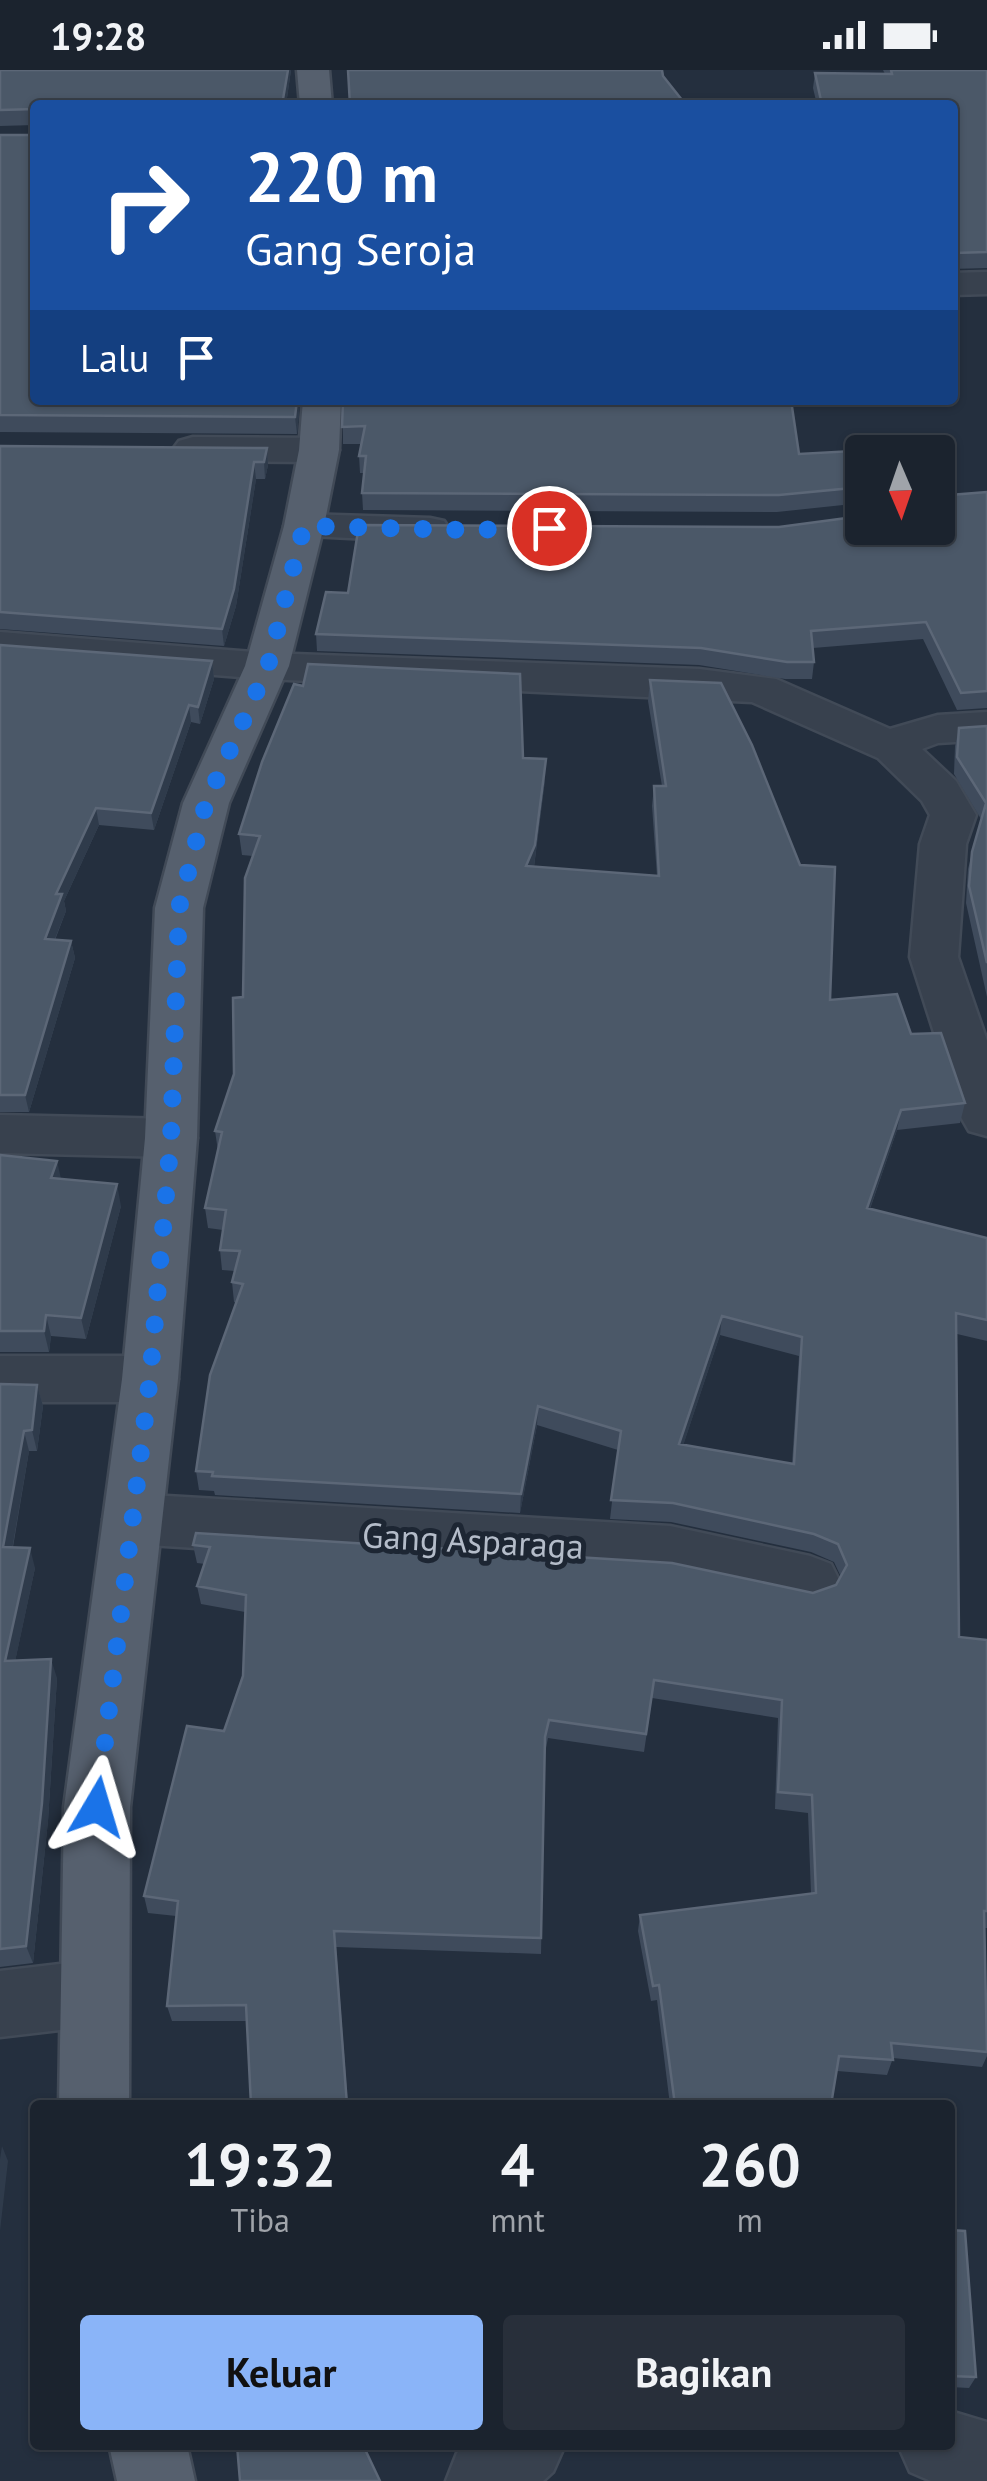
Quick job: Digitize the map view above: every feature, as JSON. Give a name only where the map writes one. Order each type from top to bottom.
[{"type":"main road","points":[[313,70],[316,100]]},
{"type":"main road","points":[[94,2100],[97,1807],[150,1378],[171,1138],[179,908],[206,803],[268,666],[304,526],[319,450],[322,405]]},
{"type":"main road","points":[[149,2450],[156,2481]]},
{"type":"street","points":[[958,284],[987,283]]},
{"type":"street","points":[[160,449],[319,450]]},
{"type":"street","points":[[304,526],[466,530]]},
{"type":"street","points":[[0,645],[268,666],[698,683],[760,689],[904,756],[940,792],[953,816],[943,844],[934,957],[987,1116]]},
{"type":"street","points":[[904,756],[908,736],[929,729],[987,726]]},
{"type":"street","points":[[0,1134],[171,1138]]},
{"type":"street","points":[[0,1379],[150,1378]]},
{"type":"street","name":"Gang Asparaga","points":[[132,1519],[670,1552],[810,1582]]},
{"type":"street","points":[[0,2004],[94,1994]]},
{"type":"street","points":[[485,2481],[520,2450]]},
{"type":"street","points":[[953,2450],[987,2461]]},
{"type":"building","points":[[0,70],[288,70],[283,100],[30,100],[30,109],[0,110]]},
{"type":"building","points":[[348,70],[662,70],[682,100],[350,100]]},
{"type":"building","points":[[891,70],[987,70],[987,252],[958,253],[958,100],[821,100],[815,73],[892,74]]},
{"type":"building","points":[[0,135],[30,135],[30,405],[296,405],[295,417],[0,415]]},
{"type":"building","points":[[343,405],[792,405],[799,454],[845,451],[845,489],[779,495],[362,493],[366,456],[359,456],[365,426],[342,427]]},
{"type":"building","points":[[0,446],[267,448],[264,462],[254,462],[234,589],[222,629],[0,612]]},
{"type":"building","points":[[987,492],[987,691],[961,693],[926,622],[811,631],[814,662],[787,662],[701,648],[316,634],[326,592],[348,593],[359,525],[779,527],[845,518],[845,545],[955,545],[955,495]]},
{"type":"building","points":[[0,645],[212,661],[198,707],[189,705],[151,813],[96,808],[56,894],[62,894],[45,939],[71,941],[25,1095],[0,1095]]},
{"type":"building","points":[[308,664],[520,674],[523,758],[546,759],[535,845],[526,866],[659,876],[654,786],[666,786],[650,680],[721,683],[752,745],[800,865],[835,867],[830,1000],[897,994],[911,1034],[941,1033],[965,1103],[901,1110],[867,1208],[987,1238],[987,1320],[956,1313],[959,1637],[987,1640],[987,2052],[891,2043],[893,2060],[839,2056],[832,2100],[674,2100],[659,1985],[653,1986],[640,1915],[816,1893],[812,1795],[778,1792],[782,1700],[654,1680],[646,1734],[549,1720],[545,1737],[541,1938],[334,1931],[347,2100],[251,2100],[246,2005],[167,2006],[178,1901],[144,1896],[187,1726],[224,1731],[243,1676],[246,1595],[197,1586],[210,1547],[193,1545],[196,1533],[672,1563],[813,1593],[836,1585],[847,1565],[838,1544],[814,1534],[673,1503],[611,1500],[621,1431],[538,1406],[521,1494],[212,1476],[213,1472],[196,1471],[210,1375],[243,1284],[232,1282],[240,1251],[220,1250],[226,1210],[205,1208],[222,1132],[215,1131],[234,1074],[233,998],[243,997],[245,878],[260,836],[239,834],[262,762],[294,684],[303,686]],"holes":[[[722,1316],[802,1337],[794,1464],[679,1444]]]},
{"type":"building","points":[[987,726],[987,963],[969,886],[972,852],[986,803],[957,757],[959,728]]},
{"type":"building","points":[[0,1155],[57,1161],[51,1178],[117,1184],[81,1318],[46,1315],[44,1331],[0,1331]]},
{"type":"building","points":[[0,1384],[37,1385],[32,1430],[24,1431],[3,1547],[30,1548],[5,1661],[51,1659],[42,1803],[26,1946],[0,1949]]},
{"type":"building","points":[[955,2230],[965,2231],[976,2377],[955,2376]]},
{"type":"building","points":[[237,2450],[365,2450],[380,2481],[240,2481]]},
{"type":"route","points":[[97,1807],[150,1378],[171,1138],[179,908],[206,803],[268,666],[304,526],[393,530],[549,528]]}]
